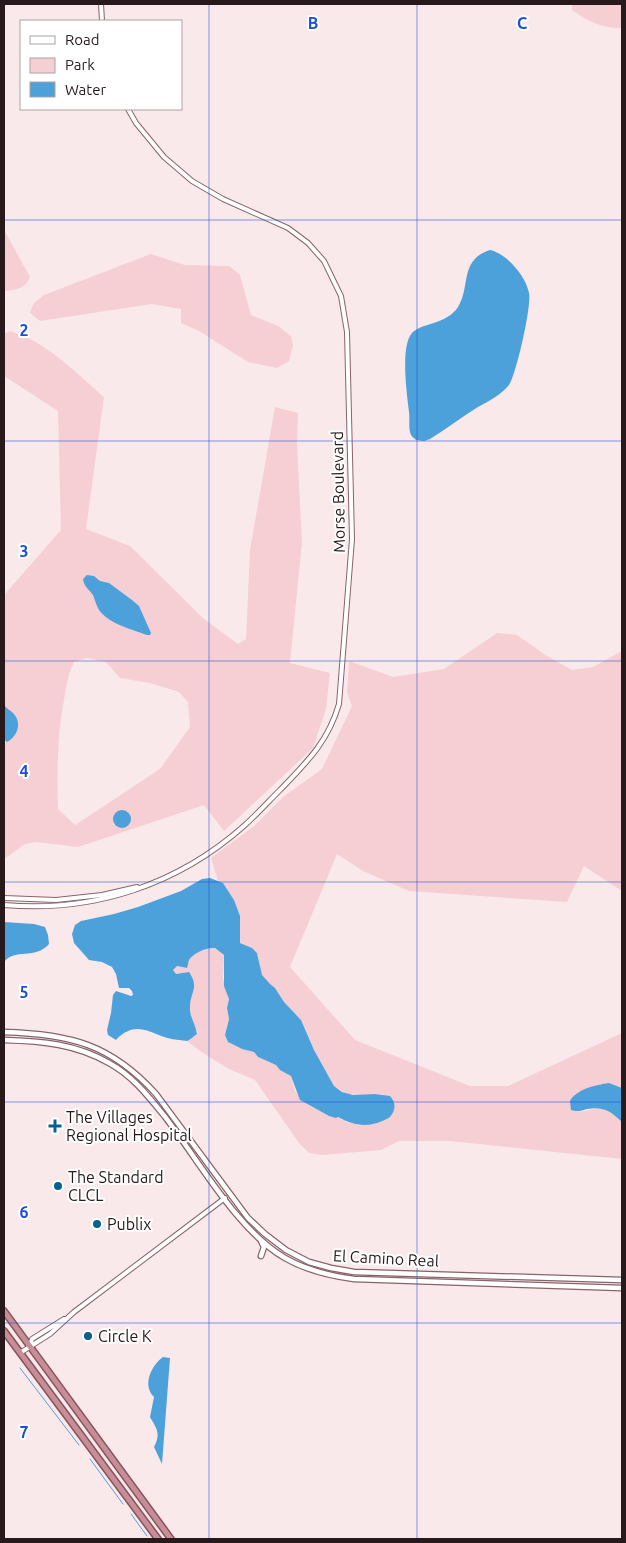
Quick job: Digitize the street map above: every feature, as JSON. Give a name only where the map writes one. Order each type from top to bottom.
[{"type":"highway","points":[[4,1312],[170,1537],[162,1539]]},
{"type":"highway","points":[[4,1331],[158,1539]]},
{"type":"highway","points":[[90,1446],[107,1452]]},
{"type":"main road","name":"El Camino Real","points":[[4,1032],[44,1034],[83,1042],[112,1056],[140,1077],[156,1094],[248,1218],[286,1250],[318,1265],[354,1272],[622,1280]]},
{"type":"main road","points":[[43,1041],[44,1034]]},
{"type":"main road","name":"El Camino Real","points":[[4,1040],[43,1041],[83,1050],[111,1064],[125,1074],[150,1099],[225,1198],[260,1240],[286,1259],[332,1276],[354,1279],[622,1288]]},
{"type":"main road","points":[[150,1099],[156,1094]]},
{"type":"main road","points":[[225,1198],[231,1194]]},
{"type":"main road","points":[[260,1240],[264,1247],[260,1256],[267,1250],[273,1250]]},
{"type":"main road","points":[[354,1272],[354,1279]]},
{"type":"street","points":[[101,4],[102,20]]},
{"type":"street","name":"Morse Boulevard","points":[[4,898],[39,901],[102,895],[158,881],[196,861],[244,826],[310,758],[326,738],[339,704],[352,553],[346,317],[341,296],[324,262],[308,243],[288,228],[223,199],[192,181],[164,157],[136,123],[129,110]]},
{"type":"street","name":"Morse Boulevard","points":[[4,905],[39,907],[74,905],[116,897],[130,893],[142,886]]},
{"type":"street","points":[[74,899],[74,905]]},
{"type":"street","points":[[20,1353],[50,1334],[74,1312],[225,1198]]},
{"type":"green space","points":[[572,4],[622,4],[622,28],[608,27],[590,21],[572,10]]},
{"type":"green space","points":[[4,230],[30,277],[26,284],[20,288],[4,291]]},
{"type":"green space","points":[[151,254],[185,265],[229,266],[240,275],[251,315],[278,326],[291,336],[293,346],[289,361],[277,368],[248,362],[199,331],[181,323],[181,309],[152,304],[40,321],[30,313],[33,304],[44,295]]},
{"type":"green space","points":[[10,331],[36,342],[60,359],[104,397],[86,529],[130,546],[204,619],[238,644],[246,639],[250,550],[275,407],[298,413],[297,443],[302,542],[290,663],[330,673],[326,709],[313,748],[224,831],[204,805],[78,847],[36,842],[25,844],[4,859],[4,595],[61,530],[58,411],[4,376],[4,334]],"holes":[[[87,658],[106,662],[120,678],[150,683],[179,692],[188,702],[190,727],[160,769],[75,825],[58,809],[59,741],[66,685],[74,662]]]},
{"type":"green space","points":[[497,633],[517,635],[547,656],[572,670],[593,667],[622,651],[622,891],[584,866],[567,902],[409,891],[363,871],[337,854],[290,967],[355,1040],[470,1086],[508,1086],[622,1033],[622,1088],[609,1083],[571,1110],[585,1111],[601,1108],[613,1114],[622,1122],[622,1159],[450,1141],[399,1141],[381,1150],[322,1155],[309,1153],[299,1143],[255,1080],[229,1069],[187,1041],[198,1033],[189,1009],[194,982],[189,972],[174,973],[175,966],[187,968],[191,957],[208,948],[215,948],[224,955],[223,978],[229,999],[227,1008],[229,1019],[226,1030],[230,1043],[254,1052],[258,1057],[276,1065],[291,1076],[295,1091],[303,1102],[329,1116],[337,1117],[348,1123],[384,1094],[347,1094],[334,1086],[314,1050],[301,1020],[283,1002],[275,988],[262,975],[258,955],[252,948],[240,943],[240,916],[234,900],[223,883],[218,881],[211,858],[254,826],[283,797],[322,769],[352,706],[347,693],[349,661],[393,677],[444,669]]},
{"type":"water","points":[[490,250],[509,260],[520,273],[529,293],[526,325],[512,379],[506,389],[499,395],[430,439],[424,441],[416,440],[411,435],[406,383],[405,359],[408,339],[417,329],[441,320],[453,313],[462,299],[467,274],[474,260],[480,254]]},
{"type":"water","points":[[87,575],[109,583],[139,606],[151,633],[150,635],[121,626],[103,615],[93,595],[84,584],[83,579]]},
{"type":"water","points":[[4,705],[13,713],[18,721],[14,737],[7,742],[4,739]]},
{"type":"water","points":[[118,810],[126,810],[131,815],[129,826],[118,828],[113,823],[113,815]]},
{"type":"water","points":[[210,878],[223,883],[234,900],[240,916],[240,943],[252,948],[257,953],[262,975],[301,1020],[314,1050],[334,1086],[342,1092],[353,1095],[375,1094],[390,1096],[394,1106],[390,1117],[377,1123],[364,1125],[329,1116],[300,1100],[291,1076],[280,1070],[276,1065],[258,1057],[254,1052],[242,1049],[228,1042],[225,1035],[229,1019],[227,1008],[229,999],[224,986],[224,955],[215,948],[204,950],[194,955],[189,960],[187,968],[177,966],[173,970],[176,974],[189,972],[194,982],[190,1010],[197,1034],[187,1041],[170,1039],[139,1029],[124,1033],[116,1040],[108,1035],[107,1030],[113,995],[116,991],[131,996],[133,995],[132,991],[129,988],[119,988],[116,974],[112,967],[102,962],[89,960],[74,943],[72,934],[75,925],[81,921],[138,907],[181,891],[202,879]]},
{"type":"water","points":[[4,922],[34,924],[45,927],[49,944],[38,952],[14,956],[4,962]]},
{"type":"water","points":[[609,1083],[622,1088],[622,1122],[610,1112],[602,1109],[571,1110],[570,1101],[577,1093],[592,1086]]},
{"type":"water","points":[[163,1357],[170,1358],[162,1464],[154,1447],[158,1435],[150,1417],[154,1397],[150,1392],[148,1381],[155,1365]]},
{"type":"waterway","points":[[20,1368],[79,1445]]},
{"type":"waterway","points":[[90,1459],[123,1504]]},
{"type":"waterway","points":[[131,1514],[147,1536]]},
{"type":"place","name":"The Villages Regional Hospital","points":[[55,1126]]},
{"type":"place","name":"The Standard CLCL","points":[[58,1186]]},
{"type":"place","name":"Publix","points":[[97,1224]]},
{"type":"place","name":"Circle K","points":[[88,1336]]}]
